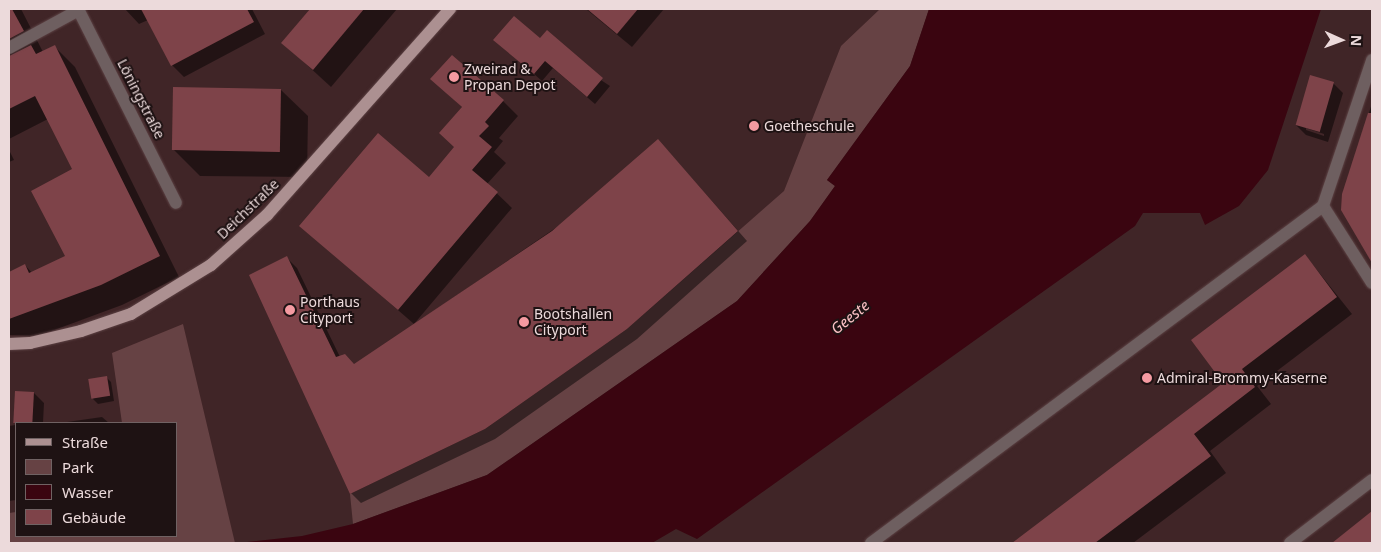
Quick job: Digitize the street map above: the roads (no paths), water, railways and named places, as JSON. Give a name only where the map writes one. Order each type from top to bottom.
[{"type":"main road","name":"Deichstraße","points":[[9,344],[30,343],[81,331],[131,314],[211,265],[267,216],[450,9]]},
{"type":"street","points":[[9,48],[78,9]]},
{"type":"street","name":"Löningstraße","points":[[78,9],[176,203]]},
{"type":"street","points":[[871,543],[1323,206],[1372,60]]},
{"type":"street","points":[[1323,206],[1372,283]]},
{"type":"street","points":[[1290,543],[1372,480]]},
{"type":"water","name":"Geeste","points":[[929,9],[1321,9],[1268,170],[1239,206],[1205,225],[1200,213],[1143,213],[1135,226],[697,539],[676,529],[652,543],[238,543],[302,536],[353,524],[487,475],[737,301],[810,221],[835,186],[827,180],[910,66]]},
{"type":"place","name":"Zweirad & Propan Depot","points":[[454,77]]},
{"type":"place","name":"Goetheschule","points":[[754,126]]},
{"type":"place","name":"Porthaus Cityport","points":[[290,310]]},
{"type":"place","name":"Bootshallen Cityport","points":[[524,322]]},
{"type":"place","name":"Admiral-Brommy-Kaserne","points":[[1147,378]]}]
